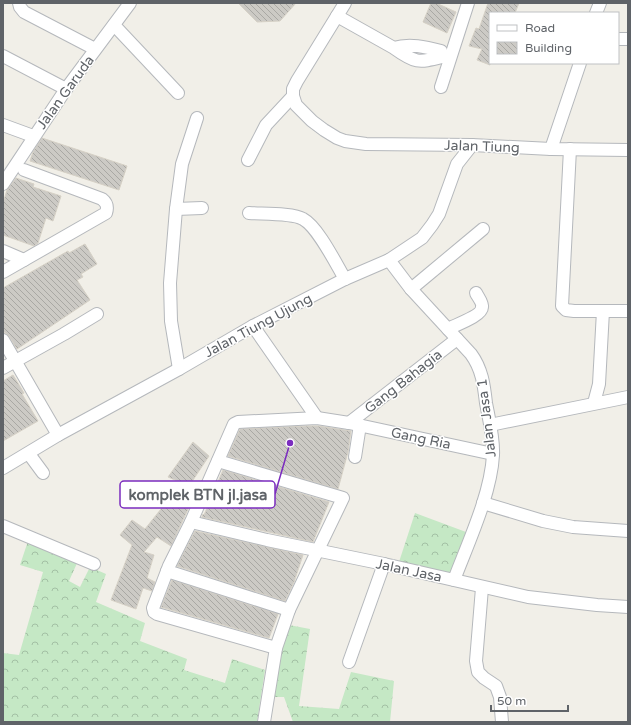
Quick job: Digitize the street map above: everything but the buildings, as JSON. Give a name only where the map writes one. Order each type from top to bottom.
[{"type":"street","points":[[19,3],[20,8],[24,12],[95,49]]},
{"type":"street","name":"Jalan Garuda","points":[[3,184],[33,136],[130,3]]},
{"type":"street","points":[[248,160],[266,126],[292,96],[293,89],[345,3]]},
{"type":"street","points":[[337,16],[394,48],[402,46],[429,48],[441,51],[442,57],[439,85],[468,3]]},
{"type":"street","points":[[114,25],[178,92]]},
{"type":"street","points":[[3,56],[66,89]]},
{"type":"street","points":[[551,150],[580,64]]},
{"type":"street","name":"Jalan Tiung","points":[[292,96],[296,105],[312,121],[324,130],[337,138],[366,144],[472,145],[551,150],[628,150]]},
{"type":"street","points":[[179,369],[170,305],[170,283],[176,209],[182,164],[197,118]]},
{"type":"street","points":[[3,125],[33,136]]},
{"type":"street","name":"Jalan Tiung Ujung","points":[[3,468],[29,454],[58,435],[179,369],[253,326],[345,279],[389,260],[422,238],[439,214],[457,164],[472,145]]},
{"type":"street","points":[[570,149],[562,306],[566,310],[574,312],[628,311]]},
{"type":"street","points":[[3,272],[106,212],[107,206],[102,199],[24,170]]},
{"type":"street","points":[[176,209],[202,208]]},
{"type":"street","points":[[249,213],[286,215],[302,218],[312,226],[345,279]]},
{"type":"street","points":[[411,289],[483,229]]},
{"type":"street","points":[[3,251],[24,260]]},
{"type":"street","name":"Jalan Jasa 1","points":[[389,260],[411,289],[477,363],[482,377],[493,454],[489,481],[483,503],[454,580]]},
{"type":"street","points":[[448,329],[478,314],[482,310],[483,305],[476,293]]},
{"type":"street","points":[[594,403],[599,384],[603,311]]},
{"type":"street","points":[[3,368],[97,314]]},
{"type":"street","points":[[253,326],[317,418]]},
{"type":"street","name":"Gang Bahagia","points":[[354,424],[457,339]]},
{"type":"street","points":[[3,340],[58,435]]},
{"type":"street","points":[[490,425],[628,396]]},
{"type":"street","name":"Gang Ria","points":[[218,460],[231,429],[234,424],[238,422],[317,418],[354,424],[493,454]]},
{"type":"street","points":[[354,424],[355,457]]},
{"type":"street","points":[[29,454],[43,473]]},
{"type":"street","points":[[264,722],[276,648],[289,610],[343,498],[218,460],[191,522],[167,571],[153,608],[154,612],[276,648]]},
{"type":"street","points":[[483,503],[543,521],[573,527],[628,531]]},
{"type":"street","name":"Jalan Jasa","points":[[191,522],[267,540],[384,564],[482,588],[528,597],[597,606],[628,607]]},
{"type":"street","points":[[3,526],[94,564]]},
{"type":"street","points":[[349,662],[384,564]]},
{"type":"street","points":[[167,571],[289,610]]},
{"type":"street","points":[[482,588],[476,661],[478,672],[496,686],[500,697],[502,722]]},
{"type":"green space","points":[[415,513],[466,532],[451,571],[446,574],[398,565]]},
{"type":"green space","points":[[28,541],[78,561],[69,581],[80,587],[90,567],[106,574],[96,602],[145,623],[140,641],[187,659],[184,670],[225,683],[232,659],[265,670],[257,722],[3,722],[3,653],[19,655],[43,572],[20,565]]},
{"type":"green space","points":[[289,625],[310,629],[299,706],[339,709],[351,672],[394,681],[390,722],[293,722],[284,697],[272,697],[279,653]]},
{"type":"place","name":"komplek BTN jl.jasa","points":[[290,443]]}]
